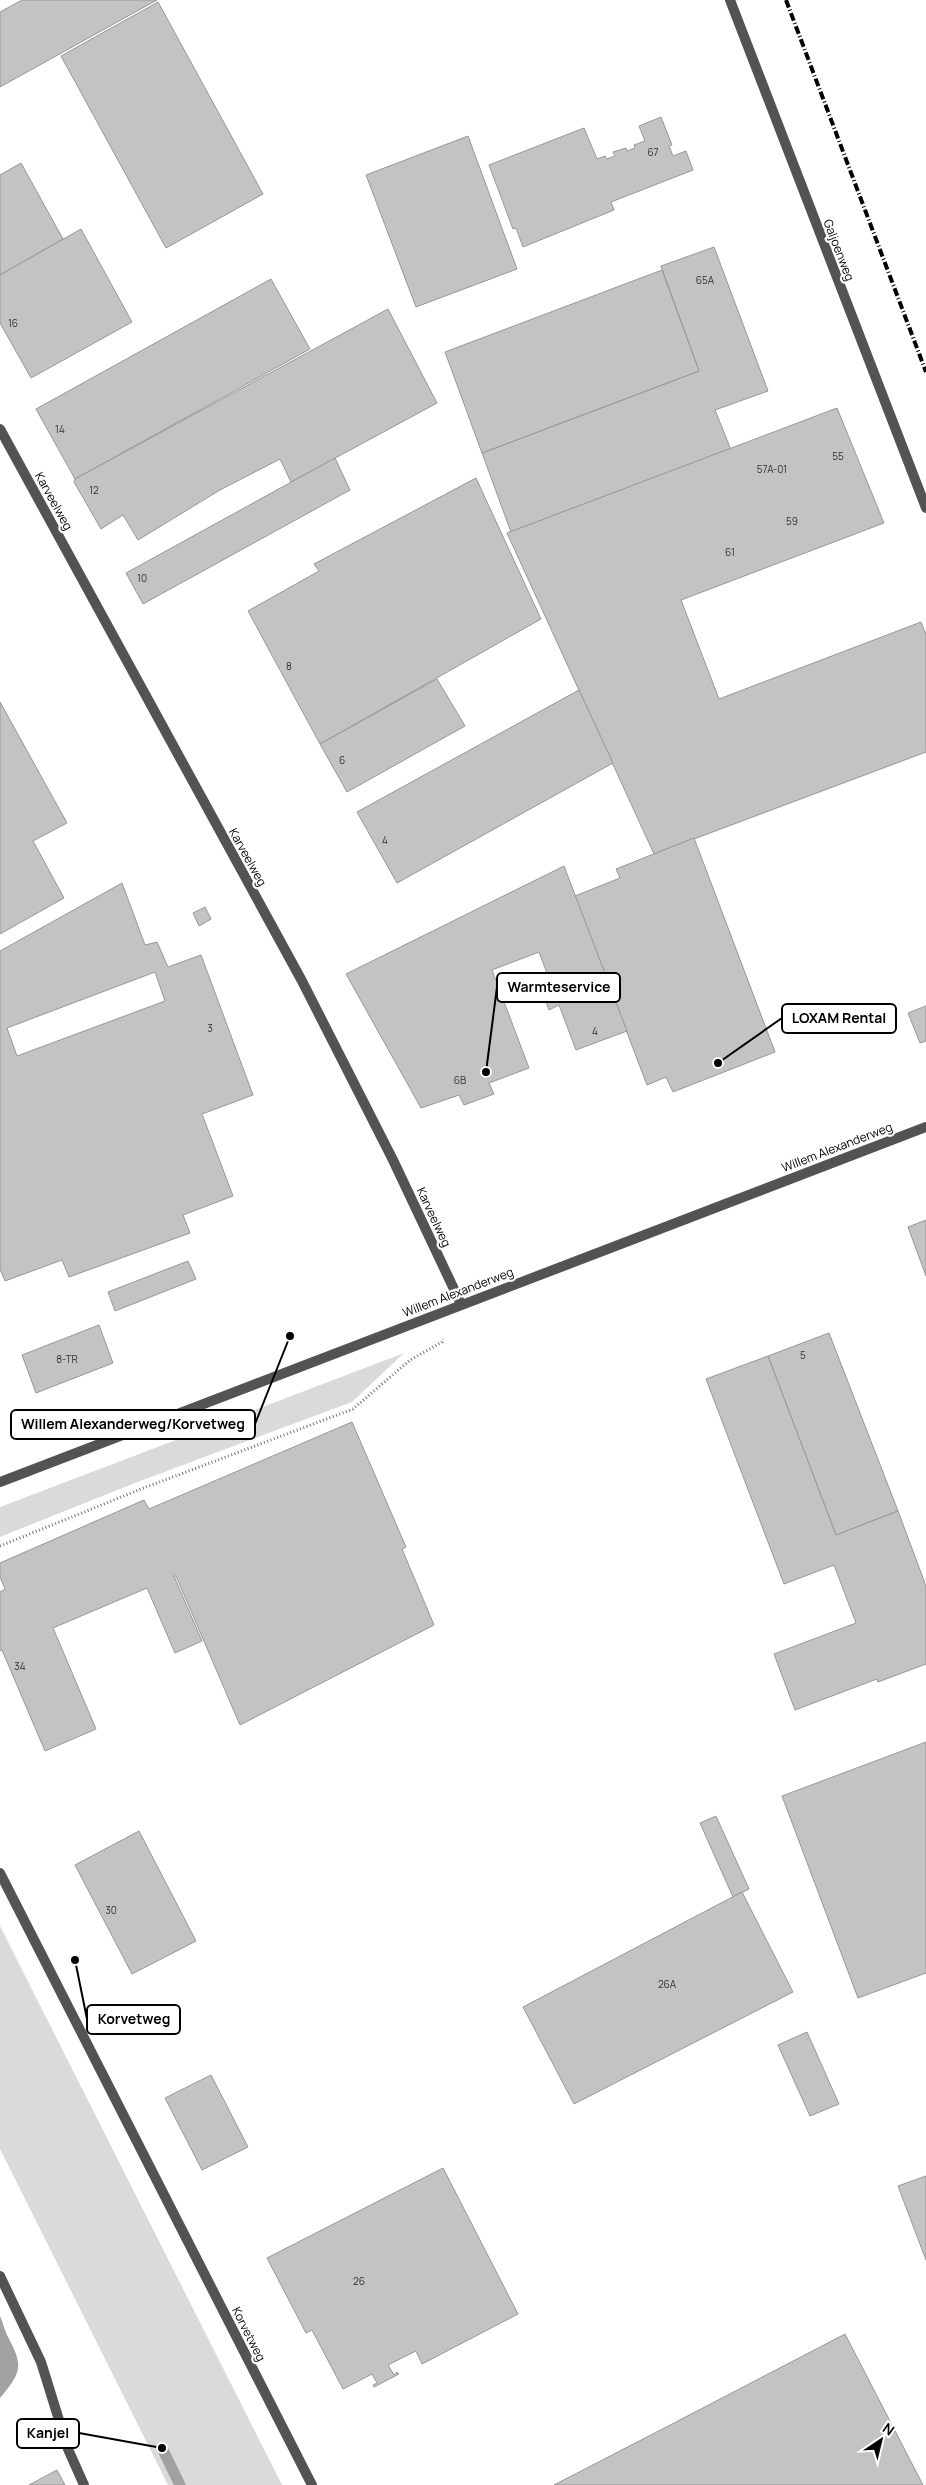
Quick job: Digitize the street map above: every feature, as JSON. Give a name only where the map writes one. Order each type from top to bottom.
[{"type":"street","name":"Galjoenweg","points":[[730,0],[926,508]]},
{"type":"street","name":"Karveelweg","points":[[0,429],[302,981],[393,1160],[461,1304]]},
{"type":"street","name":"Willem Alexanderweg","points":[[0,1482],[926,1127]]},
{"type":"street","name":"Korvetweg","points":[[0,1873],[312,2485]]},
{"type":"street","points":[[0,2276],[41,2362],[68,2449],[84,2485]]},
{"type":"path","points":[[0,1546],[141,1489],[353,1409],[410,1360],[442,1342],[461,1304]]},
{"type":"shaded area","points":[[404,1353],[352,1402],[135,1483],[0,1537],[0,1507]]},
{"type":"shaded area","points":[[0,1926],[282,2485],[168,2485],[0,2149]]},
{"type":"shaded area","points":[[0,2316],[16,2354],[18,2368],[13,2381],[0,2398]]},
{"type":"building","points":[[22,0],[157,0],[0,87],[0,12]]},
{"type":"building","points":[[158,2],[263,194],[166,248],[61,56]]},
{"type":"building","points":[[661,117],[672,145],[669,146],[673,156],[686,151],[693,170],[611,202],[614,210],[523,247],[516,228],[513,229],[489,165],[584,128],[597,159],[605,156],[607,159],[615,156],[613,152],[626,148],[627,151],[635,148],[634,145],[645,141],[639,126]]},
{"type":"building","points":[[468,136],[517,269],[416,307],[366,175]]},
{"type":"building","points":[[21,163],[63,239],[0,275],[0,175]]},
{"type":"building","points":[[81,229],[132,322],[31,378],[0,323],[0,275]]},
{"type":"building","points":[[714,247],[768,391],[715,410],[731,450],[511,532],[482,453],[699,371],[661,266]]},
{"type":"building","points":[[662,270],[699,371],[482,453],[445,352]]},
{"type":"building","points":[[271,279],[310,349],[75,479],[36,409]]},
{"type":"building","points":[[388,309],[437,403],[291,482],[280,459],[220,490],[138,540],[123,515],[101,529],[74,482],[75,479]]},
{"type":"building","points":[[837,408],[884,523],[681,600],[719,699],[921,622],[926,634],[926,752],[654,854],[507,533]]},
{"type":"building","points":[[335,458],[350,490],[143,604],[126,573]]},
{"type":"building","points":[[476,478],[541,619],[320,744],[248,611],[319,571],[314,564]]},
{"type":"building","points":[[437,679],[465,726],[347,792],[320,744]]},
{"type":"building","points":[[579,690],[613,763],[397,883],[357,812]]},
{"type":"building","points":[[0,702],[67,823],[33,841],[64,898],[0,934]]},
{"type":"building","points":[[694,838],[775,1052],[673,1092],[666,1077],[647,1085],[575,896],[620,878],[616,869]]},
{"type":"building","points":[[564,866],[627,1031],[576,1050],[559,1005],[549,1010],[541,988],[551,984],[539,952],[492,970],[529,1068],[489,1083],[494,1094],[464,1105],[459,1095],[421,1108],[346,974]]},
{"type":"building","points":[[122,883],[145,945],[157,942],[168,967],[201,955],[253,1095],[202,1114],[233,1196],[183,1215],[190,1233],[69,1277],[62,1260],[5,1281],[0,1269],[0,951]],"holes":[[[155,972],[165,1001],[17,1056],[7,1028]]]},
{"type":"building","points":[[205,907],[211,919],[199,926],[193,913]]},
{"type":"building","points":[[926,1006],[926,1041],[920,1043],[908,1013]]},
{"type":"building","points":[[926,1220],[926,1276],[908,1227]]},
{"type":"building","points":[[188,1261],[196,1279],[115,1311],[108,1292]]},
{"type":"building","points":[[99,1325],[113,1363],[36,1393],[22,1355]]},
{"type":"building","points":[[829,1333],[898,1511],[836,1535],[768,1356]]},
{"type":"building","points":[[768,1356],[836,1535],[898,1511],[926,1586],[926,1664],[878,1682],[877,1679],[795,1710],[774,1654],[856,1623],[834,1565],[784,1584],[706,1379]]},
{"type":"building","points":[[352,1422],[406,1547],[402,1549],[434,1625],[240,1725],[176,1576],[174,1576],[202,1641],[175,1653],[147,1588],[53,1628],[96,1729],[45,1751],[2,1650],[0,1651],[0,1592],[5,1589],[0,1577],[0,1563],[144,1500],[149,1509]]},
{"type":"building","points":[[926,1742],[926,1973],[858,1998],[782,1796]]},
{"type":"building","points":[[716,1816],[749,1889],[733,1897],[700,1823]]},
{"type":"building","points":[[139,1831],[196,1941],[132,1974],[75,1865]]},
{"type":"building","points":[[742,1892],[793,1992],[574,2104],[523,2007]]},
{"type":"building","points":[[807,2032],[839,2104],[810,2116],[778,2045]]},
{"type":"building","points":[[211,2075],[248,2147],[202,2170],[165,2098]]},
{"type":"building","points":[[443,2168],[518,2314],[422,2364],[416,2351],[388,2365],[394,2375],[397,2372],[399,2374],[374,2387],[373,2385],[377,2383],[372,2374],[343,2389],[312,2330],[306,2333],[267,2258]]},
{"type":"building","points":[[926,2176],[926,2260],[898,2186]]},
{"type":"building","points":[[845,2334],[923,2485],[554,2485],[674,2423]]},
{"type":"building","points":[[57,2470],[65,2485],[29,2485]]},
{"type":"waterway","points":[[162,2448],[180,2485]]},
{"type":"railway","points":[[786,0],[926,372]]},
{"type":"place","name":"LOXAM Rental","points":[[718,1063]]},
{"type":"place","name":"Warmteservice","points":[[486,1072]]},
{"type":"place","name":"Willem Alexanderweg/Korvetweg","points":[[290,1336]]},
{"type":"place","name":"Korvetweg","points":[[75,1960]]},
{"type":"place","name":"Kanjel","points":[[162,2448]]}]
